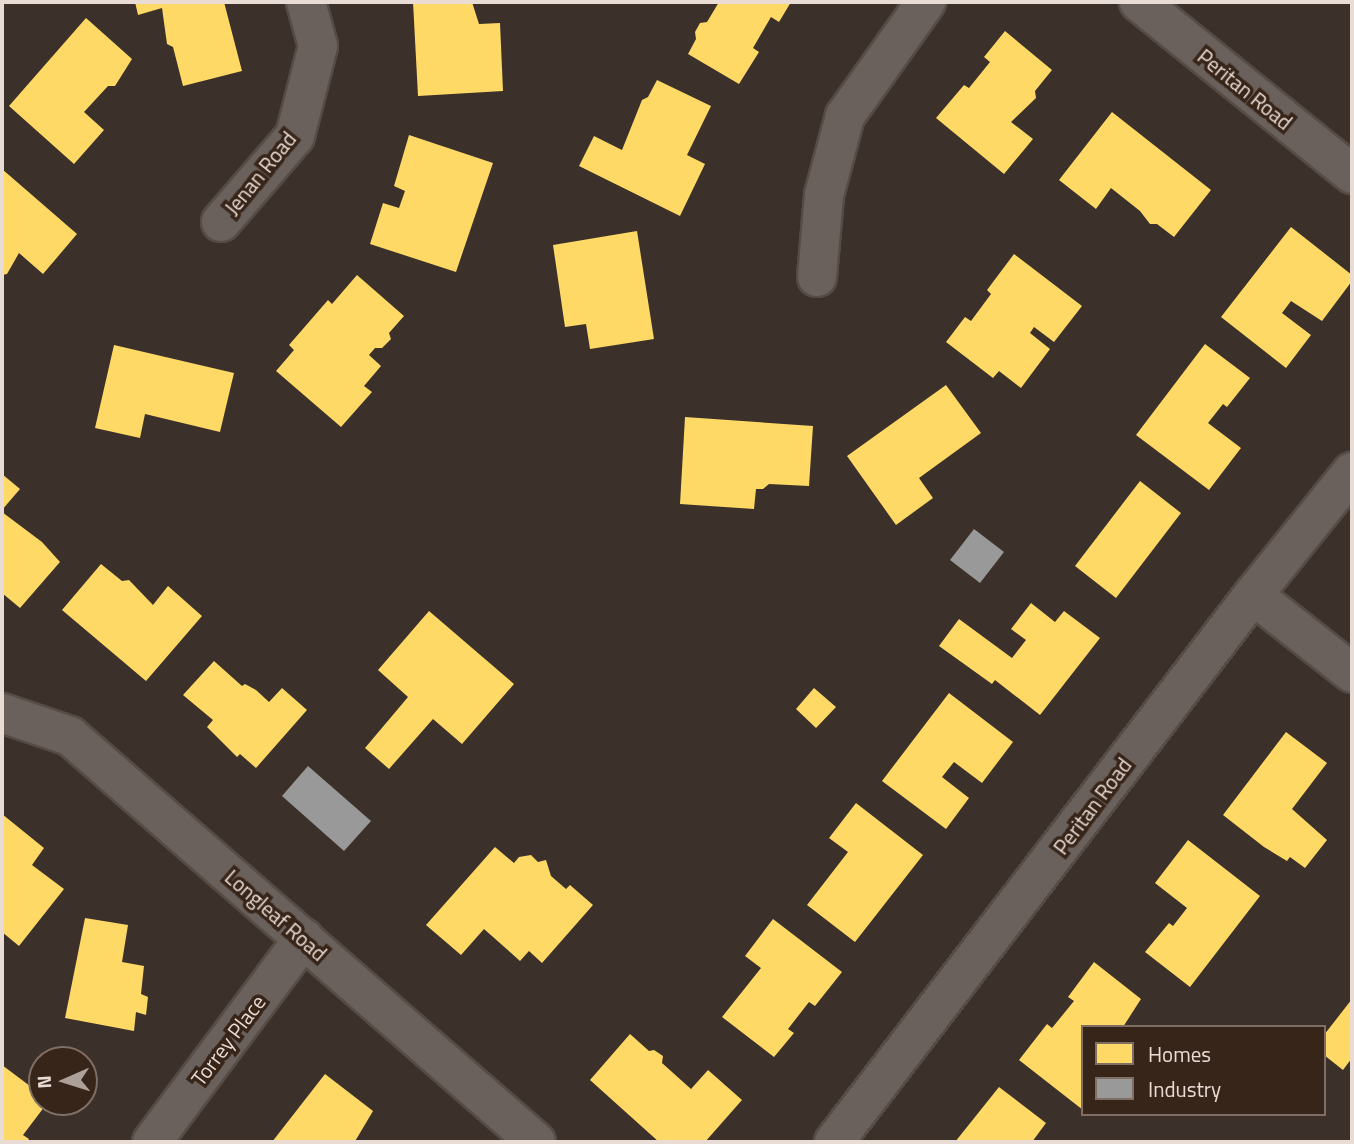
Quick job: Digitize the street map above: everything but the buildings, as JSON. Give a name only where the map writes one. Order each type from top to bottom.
[{"type":"street","name":"Jenan Road","points":[[221,222],[295,136],[317,46],[306,2]]},
{"type":"street","points":[[817,276],[824,195],[845,116],[926,2]]},
{"type":"street","name":"Peritan Road","points":[[1139,2],[1352,174]]},
{"type":"street","name":"Peritan Road","points":[[834,1142],[1253,595],[1352,472]]},
{"type":"street","points":[[1253,595],[1352,673]]},
{"type":"street","name":"Longleaf Road","points":[[2,713],[70,736],[536,1142]]},
{"type":"street","name":"Torrey Place","points":[[152,1142],[304,938]]}]
